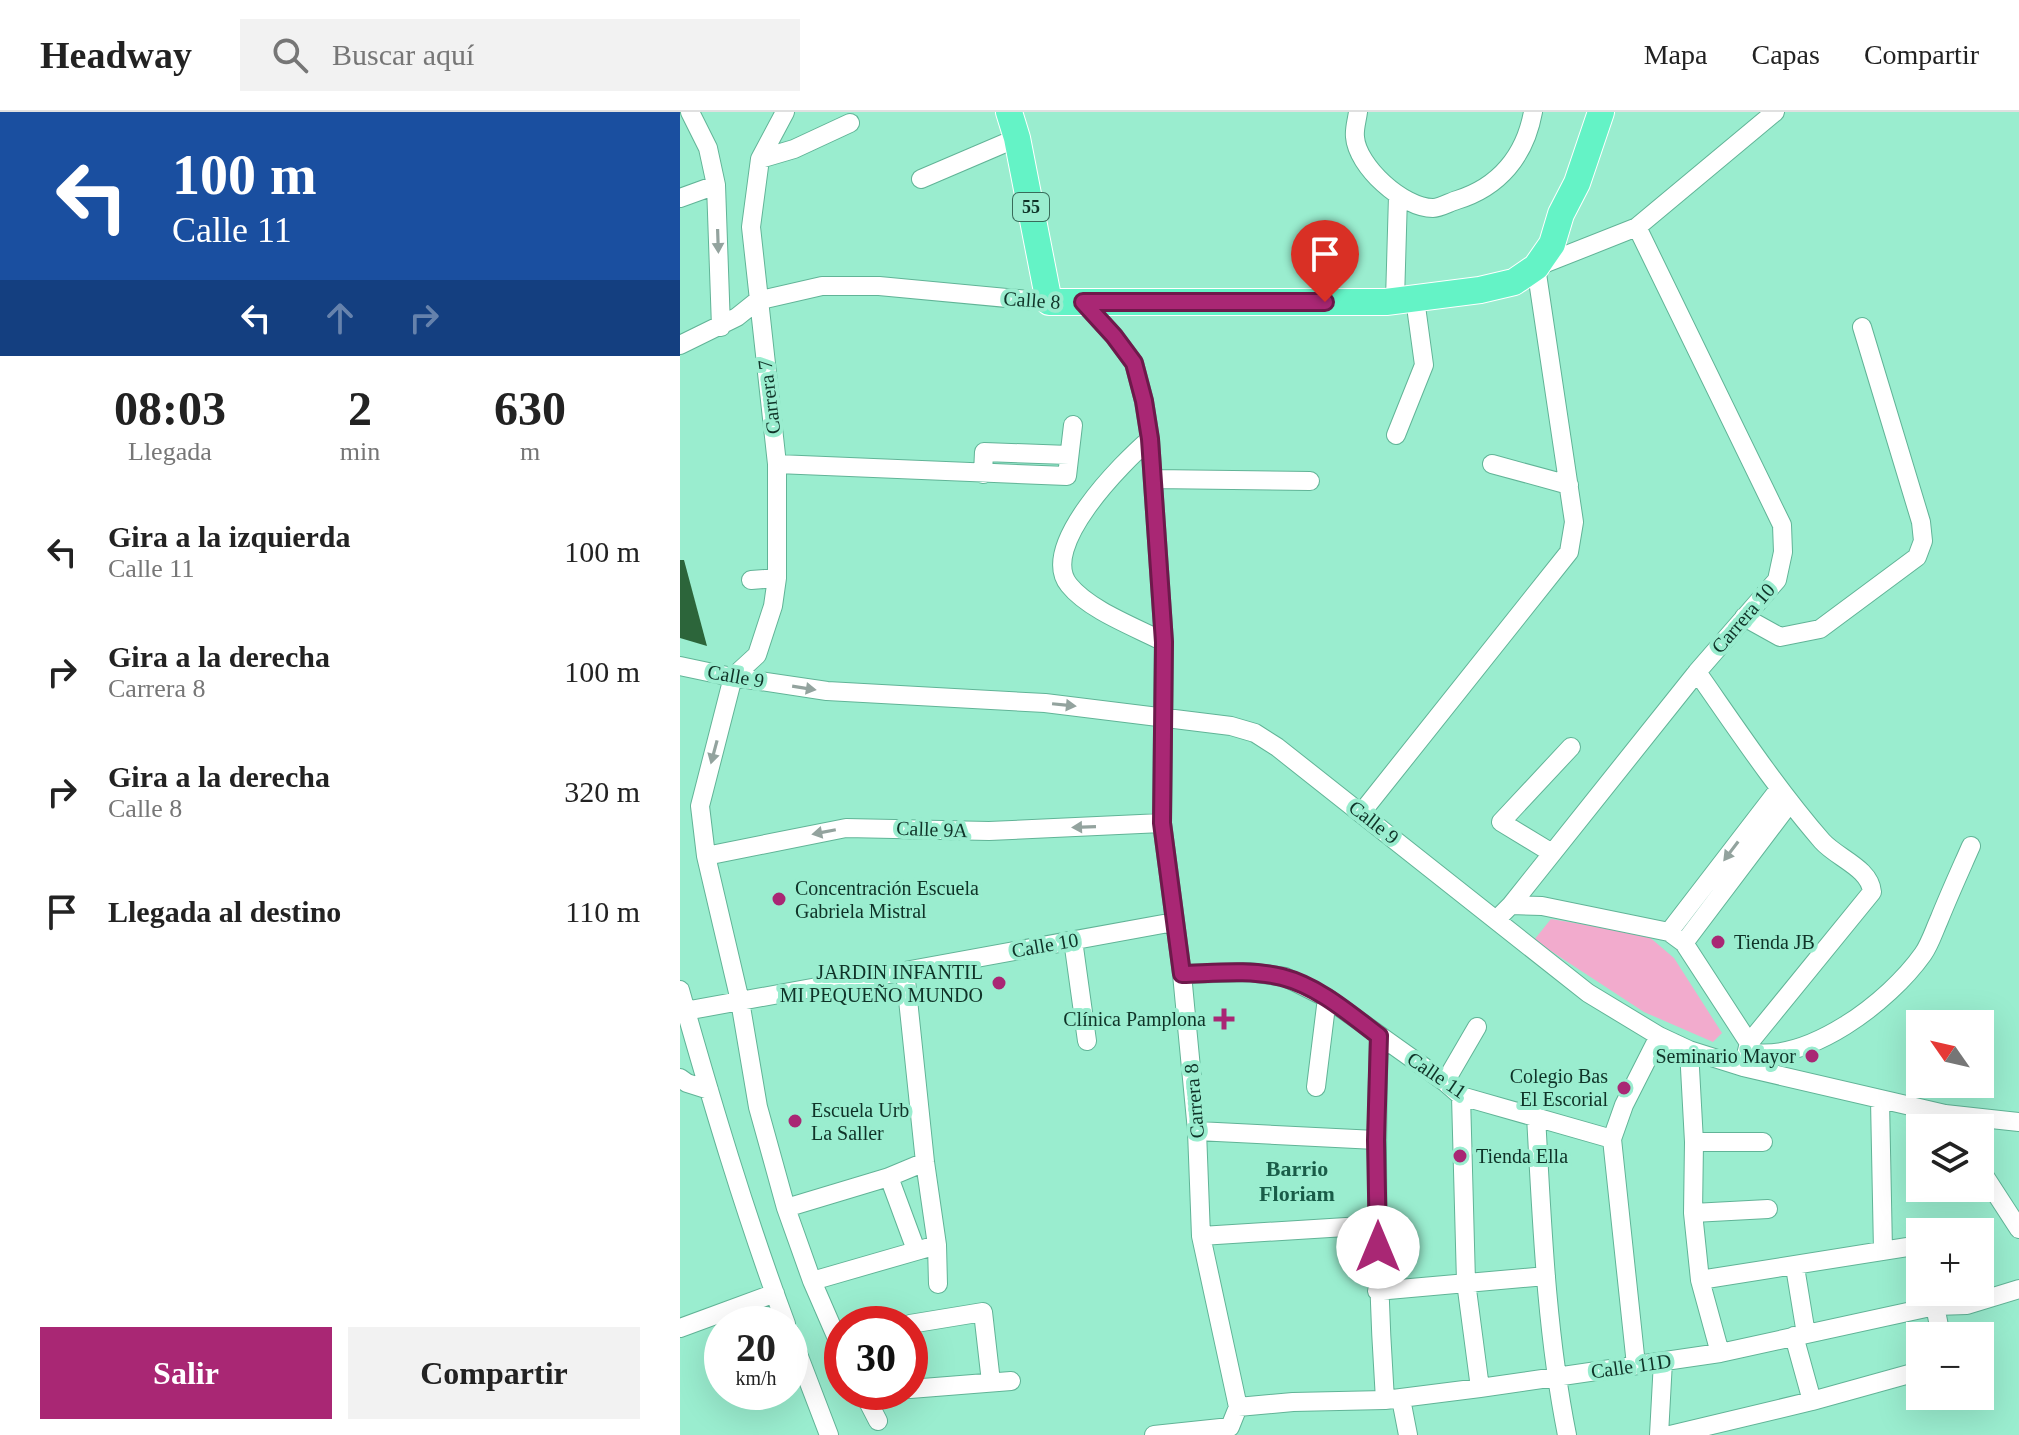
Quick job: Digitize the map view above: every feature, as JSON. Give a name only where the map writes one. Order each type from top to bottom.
[{"type":"highway","name":"55","points":[[1009,112],[1017,138],[1049,302]]},
{"type":"highway","points":[[1561,214],[1562,180],[1585,112]]},
{"type":"highway","points":[[1536,267],[1552,244],[1601,112]]},
{"type":"highway","name":"Calle 8","points":[[1049,302],[1405,300],[1514,282],[1536,267]]},
{"type":"street","points":[[690,112],[708,148],[716,185],[721,327]]},
{"type":"street","name":"Carrera 7","points":[[725,675],[757,655],[773,606],[764,579],[777,464],[746,310],[751,227],[760,159],[785,112]]},
{"type":"street","points":[[1358,112],[1355,138],[1370,171],[1398,196],[1432,208],[1495,183],[1519,155],[1533,112]]},
{"type":"street","points":[[1362,812],[1569,552],[1574,522],[1536,267],[1637,227],[1775,112]]},
{"type":"street","points":[[760,159],[794,149],[850,123]]},
{"type":"street","points":[[921,179],[1017,138]]},
{"type":"street","points":[[680,198],[716,185]]},
{"type":"street","points":[[1396,435],[1424,365],[1405,300],[1398,196]]},
{"type":"street","name":"Carrera 10","points":[[1496,920],[1697,672],[1777,580],[1783,552],[1782,525],[1637,227]]},
{"type":"street","name":"Calle 8","points":[[680,345],[721,327],[746,310],[822,286],[879,286],[1049,302]]},
{"type":"street","name":"Carrera 8","points":[[1083,302],[1134,363],[1150,439],[1164,642],[1162,823],[1182,974],[1197,1131],[1201,1236],[1238,1407]]},
{"type":"street","points":[[1744,617],[1780,637],[1820,629],[1917,557],[1923,541],[1921,522],[1862,327]]},
{"type":"street","points":[[777,464],[1067,476],[1073,425]]},
{"type":"street","points":[[1150,439],[1122,463],[1068,535],[1061,563],[1066,582],[1083,599],[1164,642]]},
{"type":"street","points":[[1492,464],[1569,485]]},
{"type":"street","points":[[1154,479],[1310,481]]},
{"type":"street","name":"Calle 9","points":[[680,666],[827,691],[1045,703],[1231,726],[1255,733],[1362,812],[1588,993],[1659,1036],[1689,1050],[1746,1054],[1927,1114]]},
{"type":"street","points":[[1697,672],[1784,796],[1830,850],[1867,876],[1872,892],[1746,1054]]},
{"type":"street","points":[[725,675],[700,806],[706,856],[732,1002],[758,1107],[786,1208],[824,1307]]},
{"type":"street","points":[[1552,853],[1501,822],[1571,747]]},
{"type":"street","points":[[1676,938],[1784,796]]},
{"type":"street","name":"Calle 9A","points":[[706,856],[846,828],[989,831],[1162,823]]},
{"type":"street","points":[[1746,1054],[1764,1055],[1799,1048],[1854,1021],[1883,1000],[1924,952],[1971,846]]},
{"type":"street","points":[[1511,905],[1542,906],[1676,938],[1746,1054]]},
{"type":"street","name":"Calle 10","points":[[688,1012],[1174,922]]},
{"type":"street","points":[[1073,940],[1087,1041]]},
{"type":"street","points":[[905,971],[937,1245],[938,1284]]},
{"type":"street","name":"Calle 11","points":[[1182,974],[1249,972],[1285,977],[1327,998],[1461,1096],[1612,1139]]},
{"type":"street","points":[[680,990],[746,1214],[780,1306]]},
{"type":"street","points":[[1316,1087],[1327,998]]},
{"type":"street","points":[[1445,1082],[1477,1027]]},
{"type":"street","points":[[1379,1036],[1377,1291],[1393,1399],[1408,1435]]},
{"type":"street","points":[[1636,1365],[1612,1139],[1624,1105],[1659,1036]]},
{"type":"street","points":[[1689,1050],[1694,1142],[1693,1213],[1700,1280],[1720,1353]]},
{"type":"street","points":[[680,1078],[709,1090]]},
{"type":"street","points":[[1461,1096],[1466,1282],[1480,1388]]},
{"type":"street","points":[[1880,1100],[1883,1251]]},
{"type":"street","points":[[1536,1116],[1546,1276],[1556,1377],[1567,1435]]},
{"type":"street","name":"Calle 9","points":[[1994,1122],[2019,1122]]},
{"type":"street","points":[[1197,1131],[1376,1140]]},
{"type":"street","points":[[1694,1142],[1763,1142]]},
{"type":"street","points":[[786,1208],[889,1177],[925,1162]]},
{"type":"street","points":[[889,1177],[916,1250]]},
{"type":"street","points":[[1994,1190],[2017,1225]]},
{"type":"street","points":[[1693,1213],[1768,1209]]},
{"type":"street","points":[[1201,1236],[1378,1225]]},
{"type":"street","points":[[812,1281],[937,1245]]},
{"type":"street","points":[[1700,1280],[1906,1247]]},
{"type":"street","points":[[1795,1267],[1800,1335],[1812,1401]]},
{"type":"street","points":[[1377,1291],[1546,1276]]},
{"type":"street","name":"Calle 11D","points":[[1994,1297],[2019,1289]]},
{"type":"street","points":[[680,1328],[775,1293]]},
{"type":"street","points":[[1935,1306],[1938,1322]]},
{"type":"street","name":"Calle 11D","points":[[1238,1407],[1393,1399],[1556,1377],[1720,1353],[1935,1306]]},
{"type":"street","points":[[928,1321],[983,1312],[991,1382]]},
{"type":"street","points":[[1663,1361],[1661,1434],[1812,1401],[1906,1375]]},
{"type":"street","points":[[808,1380],[829,1435]]},
{"type":"street","points":[[928,1387],[1011,1381]]},
{"type":"street","points":[[1154,1435],[1233,1431],[1238,1407]]},
{"type":"street","points":[[872,1410],[878,1421]]},
{"type":"shaded area","points":[[1551,919],[1647,935],[1674,958],[1722,1033],[1713,1042],[1644,1012],[1534,940]]},
{"type":"building","points":[[680,560],[684,560],[707,646],[680,638]]},
{"type":"place","name":"Concentración Escuela Gabriela Mistral","points":[[779,899]]},
{"type":"place","name":"Tienda JB","points":[[1718,942]]},
{"type":"place","name":"JARDIN INFANTIL MI PEQUEÑO MUNDO","points":[[999,983]]},
{"type":"place","name":"Clínica Pamplona","points":[[1224,1019]]},
{"type":"place","name":"Seminario Mayor","points":[[1812,1056]]},
{"type":"place","name":"Colegio Bas El Escorial","points":[[1624,1088]]},
{"type":"place","name":"Escuela Urb La Saller","points":[[795,1121]]},
{"type":"place","name":"Tienda Ella","points":[[1460,1156]]},
{"type":"district","name":"Barrio Floriam","points":[[1297,1180]]},
{"type":"route","points":[[1325,302],[1083,302],[1134,363],[1150,439],[1164,642],[1162,823],[1182,974],[1249,972],[1285,977],[1327,998],[1379,1036],[1376,1140],[1378,1247]]}]
